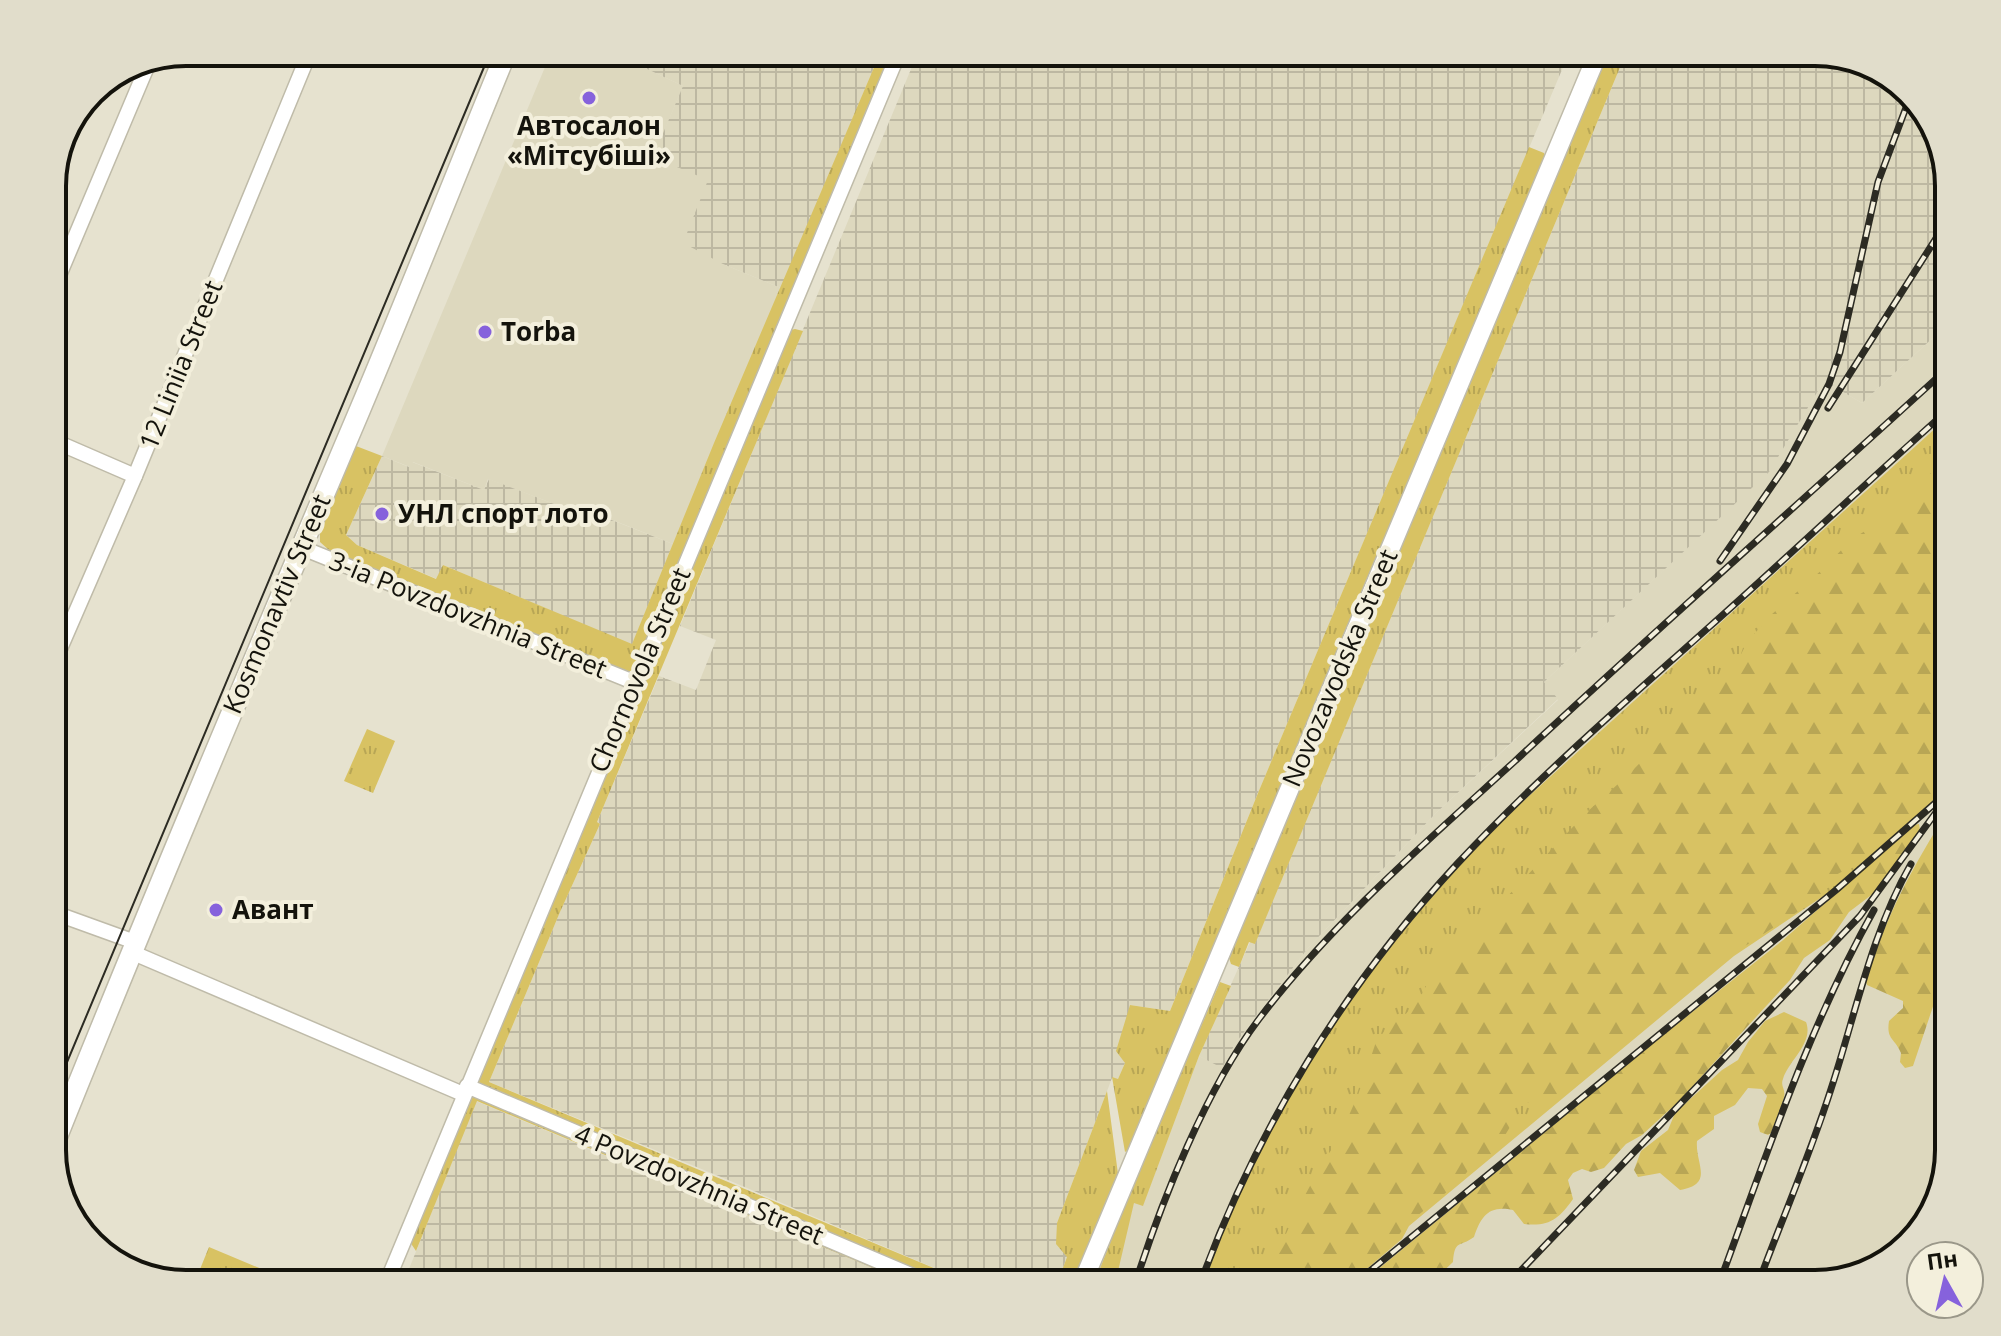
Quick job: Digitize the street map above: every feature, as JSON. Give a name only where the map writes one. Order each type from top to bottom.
[{"type":"main road","name":"Kosmonavtiv Street","points":[[66,1114],[501,66]]},
{"type":"street","name":"12 Liniia Street","points":[[66,635],[304,66]]},
{"type":"street","name":"Chornovola Street","points":[[392,1270],[893,66]]},
{"type":"street","name":"Novozavodska Street","points":[[1088,1270],[1593,66]]},
{"type":"street","points":[[66,259],[144,74]]},
{"type":"street","points":[[66,446],[135,476]]},
{"type":"street","name":"3-ia Povzdovzhnia Street","points":[[300,547],[636,683]]},
{"type":"street","name":"4 Povzdovzhnia Street","points":[[66,918],[465,1090],[898,1270]]},
{"type":"shaded area","points":[[545,66],[641,66],[683,86],[654,156],[708,179],[723,264],[781,288],[673,544],[605,517],[602,522],[488,479],[484,490],[413,462],[410,467],[382,456]]},
{"type":"shaded area","points":[[641,66],[875,66],[781,288],[683,243],[708,180],[653,157],[683,86]]},
{"type":"shaded area","points":[[912,66],[1564,66],[1258,793],[1170,1011],[1130,1005],[1125,1063],[1118,1079],[1112,1078],[1057,1223],[1067,1257],[1062,1270],[939,1270],[489,1082],[600,824],[597,822],[659,676],[696,690],[716,640],[680,626]]},
{"type":"shaded area","points":[[1621,66],[1830,67],[1861,75],[1881,86],[1905,107],[1919,126],[1931,155],[1935,186],[1935,336],[1862,403],[1824,381],[1769,472],[1544,682],[1558,699],[1436,813],[1308,948],[1235,1044],[1222,1068],[1199,1056],[1250,942],[1255,943]]},
{"type":"shaded area","points":[[1935,336],[1935,444],[1229,1270],[1117,1270],[1134,1202],[1143,1205],[1199,1056],[1222,1067],[1235,1044],[1308,948],[1436,813],[1558,700],[1543,683],[1768,472],[1824,381],[1862,403]]},
{"type":"shaded area","points":[[382,456],[409,467],[412,462],[484,490],[489,479],[601,522],[604,517],[673,544],[632,645],[443,565],[437,579],[357,545],[346,535]]},
{"type":"shaded area","points":[[1935,690],[1935,1150],[1931,1181],[1915,1216],[1888,1245],[1861,1261],[1815,1270],[1302,1270]]},
{"type":"shaded area","points":[[476,1101],[878,1270],[409,1270]]},
{"type":"green space","points":[[875,66],[888,66],[633,671],[620,671],[330,551],[320,542],[320,528],[356,446],[382,456],[346,535],[357,545],[436,579],[443,565],[632,644]]},
{"type":"green space","points":[[1601,66],[1621,66],[1255,944],[1249,942],[1239,967],[1231,964],[1229,958]]},
{"type":"green space","points":[[1529,147],[1544,153],[1547,162],[1125,1152],[1112,1077],[1118,1079],[1125,1063],[1116,1051],[1130,1005],[1170,1011]]},
{"type":"green space","points":[[791,330],[803,331],[597,822],[600,824],[489,1082],[939,1270],[908,1270],[476,1084],[475,1075]]},
{"type":"green space","points":[[1935,429],[1935,800],[1834,889],[1734,956],[1409,1226],[1402,1239],[1365,1270],[1208,1270],[1260,1151],[1294,1088],[1333,1026],[1420,911],[1519,805]]},
{"type":"green space","points":[[1935,468],[1935,794],[1884,845],[1868,858],[1830,878],[1823,893],[1805,907],[1725,959],[1556,1102],[1547,1107],[1518,1100],[1513,1103],[1510,1127],[1496,1150],[1489,1157],[1475,1162],[1459,1182],[1406,1225],[1393,1243],[1361,1270],[1269,1270],[1297,1210],[1338,1140],[1376,1042],[1390,1024],[1404,1016],[1420,998],[1435,968],[1457,948],[1483,932],[1495,919],[1503,901],[1587,812],[1735,667],[1747,642],[1771,615],[1851,540],[1896,511]]},
{"type":"green space","points":[[367,729],[395,741],[373,793],[344,781]]},
{"type":"green space","points":[[1919,824],[1920,830],[1874,893],[1849,912],[1830,940],[1804,958],[1790,980],[1679,1101],[1642,1135],[1626,1144],[1604,1168],[1591,1172],[1582,1169],[1573,1173],[1568,1180],[1573,1199],[1563,1212],[1547,1223],[1524,1224],[1513,1210],[1497,1209],[1483,1218],[1474,1237],[1457,1247],[1453,1262],[1445,1270],[1377,1270],[1783,940],[1914,825]]},
{"type":"green space","points":[[1935,833],[1935,1001],[1913,1066],[1905,1068],[1888,1027],[1889,1021],[1903,1008],[1903,1001],[1866,982],[1901,892]]},
{"type":"green space","points":[[1220,982],[1231,986],[1199,1056],[1143,1206],[1134,1203],[1118,1270],[1099,1270]]},
{"type":"green space","points":[[1784,1012],[1806,1022],[1808,1030],[1804,1044],[1783,1079],[1784,1097],[1771,1133],[1760,1132],[1758,1124],[1767,1096],[1762,1089],[1748,1088],[1735,1105],[1714,1116],[1714,1129],[1697,1141],[1701,1172],[1697,1183],[1680,1190],[1660,1173],[1638,1177],[1634,1170],[1641,1151],[1668,1130],[1675,1113],[1722,1070],[1738,1060],[1765,1021]]},
{"type":"green space","points":[[1107,1091],[1118,1174],[1078,1270],[1062,1270],[1067,1257],[1056,1244],[1057,1223]]},
{"type":"green space","points":[[473,1094],[886,1270],[878,1270],[477,1101],[416,1251],[410,1242]]},
{"type":"green space","points":[[209,1247],[264,1270],[200,1270]]},
{"type":"tram line","points":[[66,1065],[484,66]]},
{"type":"railway","points":[[1720,561],[1787,464],[1829,384],[1840,352],[1878,182],[1906,108]]},
{"type":"railway","points":[[1828,408],[1935,240]]},
{"type":"railway","points":[[1140,1270],[1187,1146],[1221,1078],[1259,1019],[1317,950],[1413,854],[1935,380]]},
{"type":"railway","points":[[1206,1270],[1248,1170],[1276,1115],[1341,1009],[1416,910],[1548,773],[1935,422]]},
{"type":"railway","points":[[1371,1270],[1836,890],[1935,803]]},
{"type":"railway","points":[[1521,1270],[1860,916],[1935,814]]},
{"type":"railway","points":[[1763,1270],[1823,1114],[1885,918],[1911,864]]},
{"type":"railway","points":[[1724,1270],[1808,1047],[1874,910]]},
{"type":"place","name":"Автосалон «Мітсубіші»","points":[[589,98]]},
{"type":"place","name":"Torba","points":[[485,332]]},
{"type":"place","name":"УНЛ спорт лото","points":[[382,514]]},
{"type":"place","name":"Авант","points":[[216,910]]}]
